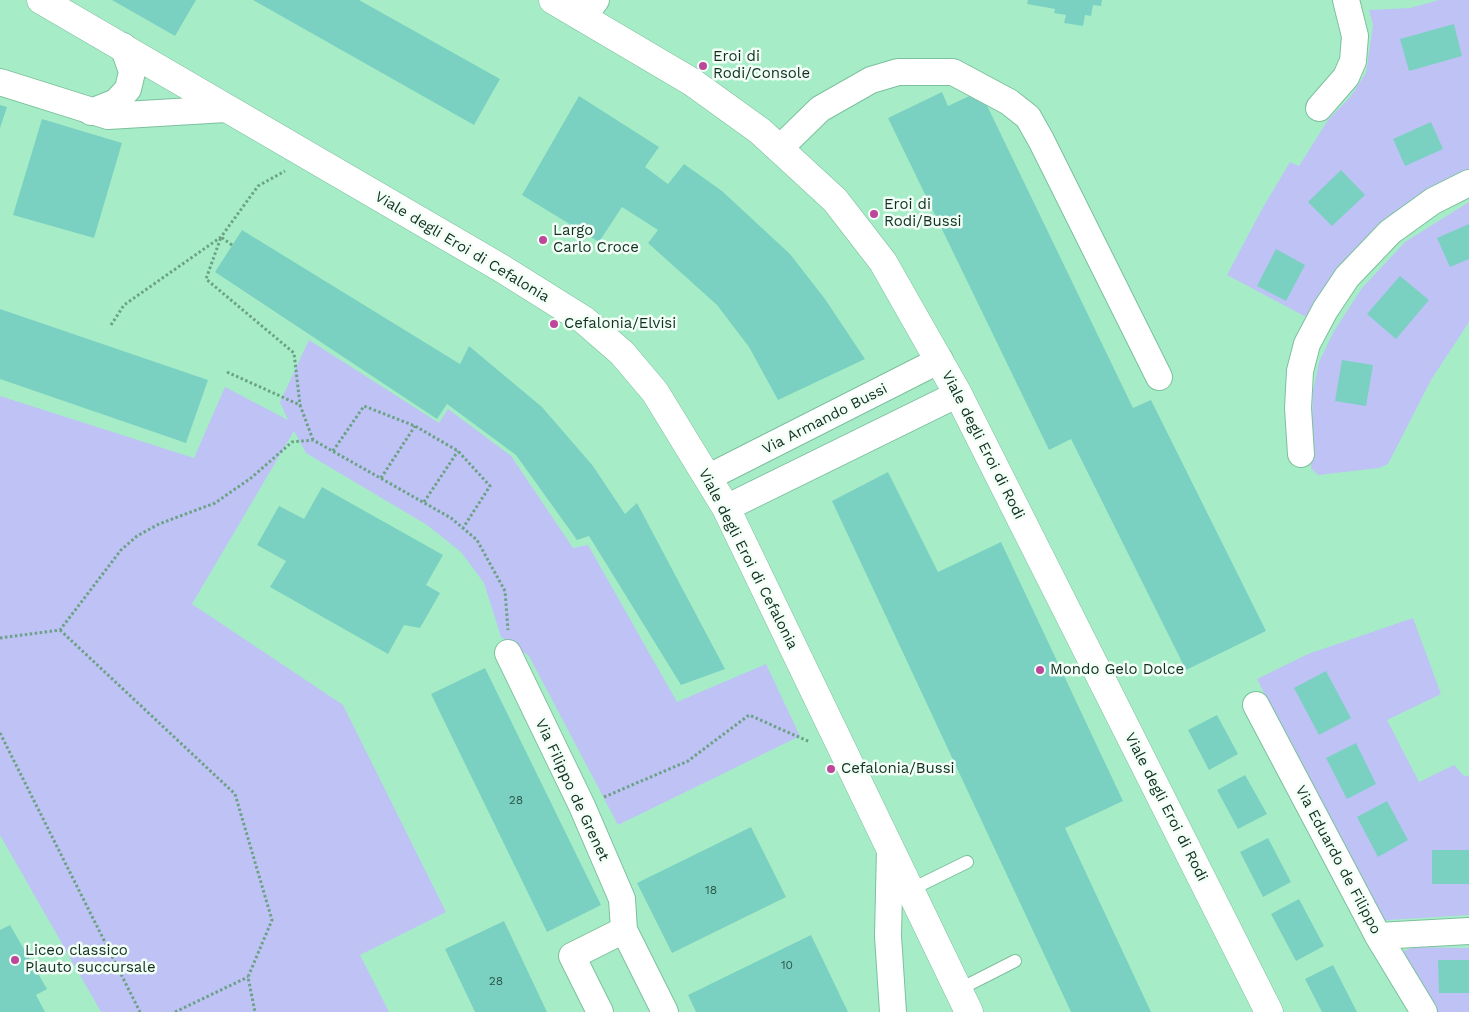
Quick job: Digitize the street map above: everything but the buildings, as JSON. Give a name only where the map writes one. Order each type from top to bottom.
[{"type":"main road","name":"Viale degli Eroi di Cefalonia","points":[[41,0],[123,46],[226,109],[501,268],[584,320],[622,353],[655,392],[709,477],[726,508],[964,1001]]},
{"type":"main road","name":"Viale degli Eroi di Rodi","points":[[553,0],[589,9],[760,131],[835,200],[883,262],[958,394],[1269,1012]]},
{"type":"street","points":[[1319,108],[1346,77],[1354,61],[1355,36],[1346,0]]},
{"type":"street","points":[[91,112],[116,102],[128,89],[132,72],[123,46]]},
{"type":"street","points":[[779,149],[820,108],[871,80],[898,72],[953,72],[1010,102],[1028,117],[1041,140],[1159,377]]},
{"type":"street","points":[[0,82],[108,116],[226,109]]},
{"type":"street","points":[[1301,454],[1298,408],[1300,371],[1307,344],[1325,310],[1352,272],[1390,232],[1433,201],[1469,183]]},
{"type":"street","name":"Via Armando Bussi","points":[[709,477],[940,360]]},
{"type":"street","points":[[726,508],[958,394]]},
{"type":"street","name":"Via Filippo de Grenet","points":[[508,653],[582,806],[622,899],[624,930],[665,1012]]},
{"type":"street","name":"Via Eduardo de Filippo","points":[[1256,705],[1378,936],[1424,1012]]},
{"type":"street","points":[[890,848],[888,936],[894,1012]]},
{"type":"street","points":[[600,1012],[572,956],[624,930]]},
{"type":"street","points":[[1378,936],[1469,931]]},
{"type":"lane","points":[[910,890],[966,862]]},
{"type":"lane","points":[[964,1001],[1015,960]]},
{"type":"path","points":[[309,157],[258,186],[221,237],[206,279],[294,353],[300,404],[313,440]]},
{"type":"path","points":[[221,237],[232,245]]},
{"type":"path","points":[[111,325],[124,305],[221,237]]},
{"type":"path","points":[[227,372],[300,404]]},
{"type":"path","points":[[334,451],[364,406],[415,426],[458,451],[490,486],[463,528]]},
{"type":"path","points":[[381,478],[415,426]]},
{"type":"path","points":[[0,638],[60,630],[121,550],[137,536],[159,524],[215,503],[251,478],[292,442],[313,440],[451,518],[477,540],[505,591],[509,615],[508,653]]},
{"type":"path","points":[[424,502],[458,451]]},
{"type":"path","points":[[60,630],[235,794],[272,920],[248,977],[255,1012]]},
{"type":"path","points":[[582,806],[688,761],[749,715],[811,743]]},
{"type":"path","points":[[0,733],[140,1012]]},
{"type":"path","points":[[175,1012],[248,977]]},
{"type":"shaded area","points":[[1439,0],[1469,0],[1469,171],[1312,320],[1227,275],[1262,209],[1290,162],[1299,166],[1328,120],[1350,97],[1366,73],[1373,25],[1369,10],[1410,8]]},
{"type":"shaded area","points":[[1469,202],[1469,322],[1431,380],[1388,464],[1379,468],[1318,475],[1311,468],[1313,391],[1319,362],[1334,331],[1362,288],[1405,242]]},
{"type":"shaded area","points":[[309,340],[439,423],[448,409],[511,456],[573,548],[588,545],[677,702],[766,664],[800,736],[618,825],[529,656],[501,637],[484,583],[461,552],[427,525],[306,453],[294,431],[192,604],[343,705],[446,912],[360,955],[389,1012],[101,1012],[0,835],[0,396],[194,458],[225,387],[288,420],[280,402]]},
{"type":"shaded area","points":[[1413,618],[1441,694],[1387,720],[1419,782],[1454,765],[1464,776],[1469,776],[1469,915],[1381,922],[1257,679],[1308,654]]},
{"type":"shaded area","points":[[1414,947],[1469,948],[1469,1012],[1433,1012],[1402,957],[1404,951]]},
{"type":"place","name":"Eroi di Rodi/Console","points":[[703,66]]},
{"type":"place","name":"Eroi di Rodi/Bussi","points":[[874,214]]},
{"type":"place","name":"Largo Carlo Croce","points":[[543,240]]},
{"type":"place","name":"Cefalonia/Elvisi","points":[[554,324]]},
{"type":"place","name":"Mondo Gelo Dolce","points":[[1040,670]]},
{"type":"place","name":"Cefalonia/Bussi","points":[[831,769]]},
{"type":"place","name":"Liceo classico Plauto succursale","points":[[15,960]]}]
